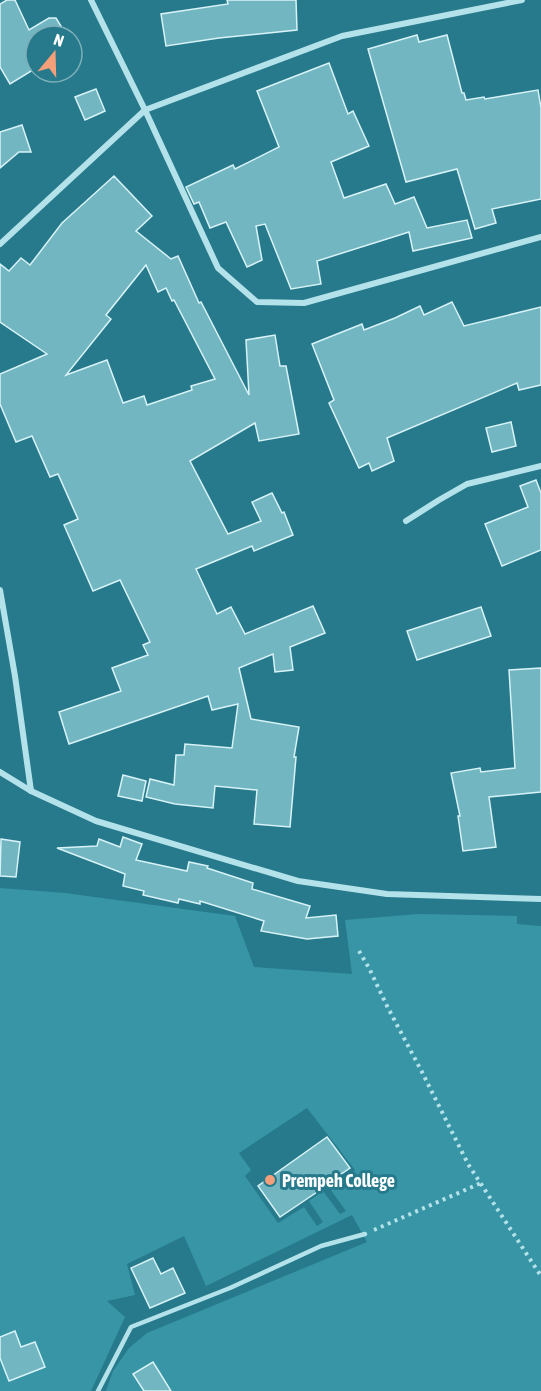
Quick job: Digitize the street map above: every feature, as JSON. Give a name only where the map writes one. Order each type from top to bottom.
[{"type":"street","points":[[91,0],[218,268],[257,302],[304,303],[541,237]]},
{"type":"street","points":[[0,244],[145,110],[342,36],[522,0]]},
{"type":"street","points":[[406,521],[467,484],[541,466]]},
{"type":"street","points":[[0,590],[31,791]]},
{"type":"street","points":[[0,772],[31,791],[96,821],[298,881],[387,894],[541,899]]},
{"type":"lane","points":[[98,1391],[131,1327],[230,1288],[321,1245],[365,1234]]},
{"type":"path","points":[[359,951],[468,1164],[541,1276]]},
{"type":"path","points":[[365,1234],[480,1183]]},
{"type":"green space","name":"Prempeh College","points":[[0,888],[65,893],[235,916],[254,967],[352,974],[345,920],[418,914],[517,916],[517,924],[541,926],[541,1391],[106,1391],[113,1371],[129,1348],[147,1333],[367,1242],[352,1215],[206,1286],[184,1236],[127,1264],[135,1295],[107,1301],[125,1317],[91,1391],[0,1391]],"holes":[[[307,1108],[355,1170],[330,1189],[346,1211],[340,1214],[323,1191],[309,1201],[323,1222],[317,1226],[304,1207],[278,1223],[245,1176],[251,1170],[239,1153]]]},
{"type":"building","points":[[7,0],[15,0],[26,24],[24,24],[24,75],[10,84],[0,67],[0,4]]},
{"type":"building","points":[[227,0],[296,0],[297,30],[166,46],[161,14],[228,4]]},
{"type":"building","points":[[49,18],[56,18],[60,24],[39,24]]},
{"type":"building","points":[[417,35],[419,42],[447,35],[462,93],[466,100],[538,90],[541,108],[541,199],[492,209],[496,223],[475,229],[457,169],[406,182],[368,49]]},
{"type":"building","points":[[329,63],[348,114],[353,111],[369,146],[331,162],[344,198],[386,184],[395,204],[414,197],[427,228],[467,220],[472,238],[413,251],[409,232],[317,261],[321,284],[291,289],[265,224],[256,226],[262,260],[247,267],[226,222],[210,228],[199,202],[194,204],[186,187],[233,165],[235,169],[279,147],[257,91]]},
{"type":"building","points":[[96,89],[105,111],[85,120],[75,97]]},
{"type":"building","points":[[22,125],[31,152],[19,152],[0,168],[0,132]]},
{"type":"building","points":[[114,176],[152,216],[136,231],[171,259],[178,256],[199,303],[201,302],[249,395],[246,340],[275,335],[280,366],[286,366],[299,434],[259,441],[255,423],[190,461],[228,534],[261,521],[252,502],[272,493],[282,513],[284,512],[293,535],[254,551],[252,546],[196,569],[217,614],[231,607],[245,634],[313,606],[325,633],[290,647],[293,670],[275,672],[273,654],[239,668],[251,719],[299,727],[294,757],[296,757],[290,827],[254,824],[257,790],[215,786],[213,808],[175,804],[146,797],[150,779],[174,785],[176,755],[184,755],[185,744],[232,748],[238,704],[212,710],[208,696],[69,744],[59,712],[121,691],[112,668],[148,655],[143,645],[150,642],[120,580],[93,591],[64,525],[78,519],[58,474],[50,477],[32,436],[16,442],[0,404],[0,374],[47,354],[0,322],[0,264],[9,271],[21,258],[30,265],[62,223]],"holes":[[[146,265],[158,292],[166,288],[172,301],[174,300],[215,379],[191,386],[192,390],[147,405],[144,396],[123,403],[107,360],[66,375],[111,319],[106,315]]]},
{"type":"building","points":[[452,302],[464,326],[541,307],[541,385],[519,390],[517,383],[387,438],[394,461],[372,471],[369,463],[359,468],[329,403],[334,400],[312,344],[362,324],[364,330],[420,306],[424,315]]},
{"type":"building","points":[[511,422],[516,446],[492,452],[486,428]]},
{"type":"building","points":[[536,480],[541,493],[541,550],[502,566],[485,524],[528,507],[520,486]]},
{"type":"building","points":[[481,607],[491,636],[417,660],[407,631]]},
{"type":"building","points":[[541,668],[541,792],[489,797],[496,847],[463,851],[458,816],[460,816],[451,773],[480,768],[481,772],[515,768],[509,670]]},
{"type":"building","points":[[123,775],[146,781],[142,801],[118,796]]},
{"type":"building","points":[[123,837],[142,844],[136,860],[187,871],[189,862],[208,866],[207,868],[253,883],[252,889],[310,906],[306,918],[336,915],[338,936],[307,939],[261,931],[264,921],[200,901],[200,904],[179,899],[178,903],[143,895],[144,891],[123,886],[125,874],[57,848],[97,846],[99,839],[120,847]]},
{"type":"building","points":[[1,839],[20,842],[16,877],[0,876]]},
{"type":"building","points":[[327,1137],[350,1168],[280,1217],[258,1186]]},
{"type":"building","points":[[153,1258],[161,1274],[173,1268],[185,1293],[150,1308],[131,1268]]},
{"type":"building","points":[[15,1331],[21,1347],[35,1342],[45,1367],[9,1381],[0,1358],[0,1337]]},
{"type":"building","points":[[153,1362],[171,1391],[144,1391],[133,1374]]},
{"type":"place","name":"Prempeh College","points":[[270,1180]]}]
